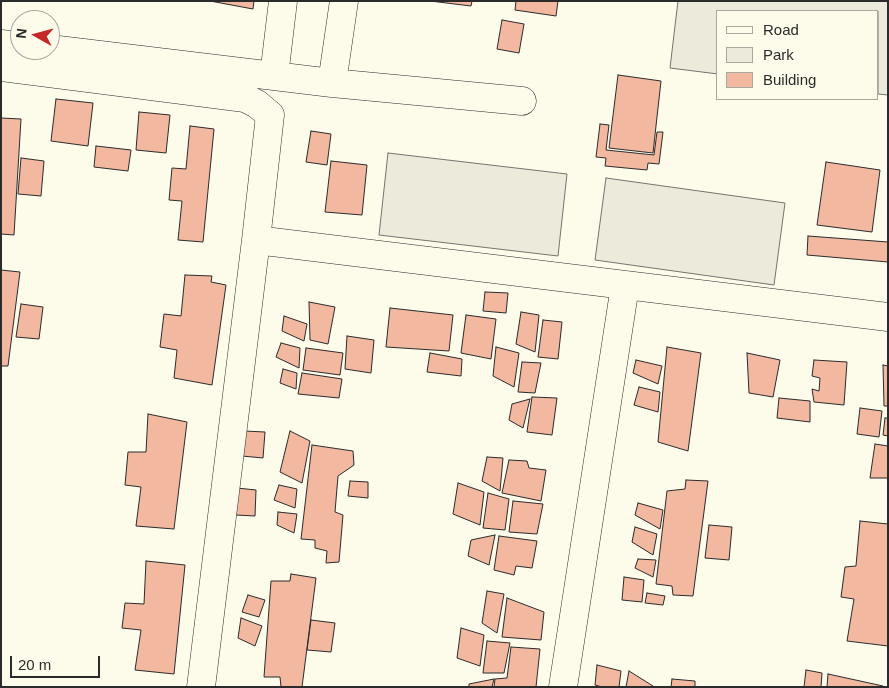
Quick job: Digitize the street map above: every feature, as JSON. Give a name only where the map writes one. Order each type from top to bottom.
[{"type":"street","points":[[274,76],[283,1]]},
{"type":"street","points":[[332,83],[344,1]]},
{"type":"street","points":[[60,50],[332,83],[522,101]]},
{"type":"street","points":[[1,67],[244,98],[257,104],[270,115],[201,687]]},
{"type":"street","points":[[256,240],[888,318]]},
{"type":"street","points":[[563,687],[625,286]]},
{"type":"green space","points":[[678,1],[888,1],[888,95],[879,94],[879,10],[716,10],[716,74],[670,68]]},
{"type":"green space","points":[[388,153],[567,174],[558,256],[379,235]]},
{"type":"green space","points":[[606,178],[785,203],[774,285],[595,260]]},
{"type":"building","points":[[210,1],[254,1],[253,9]]},
{"type":"building","points":[[430,1],[472,1],[471,6]]},
{"type":"building","points":[[516,1],[558,1],[556,16],[515,10]]},
{"type":"building","points":[[502,20],[524,24],[519,53],[497,49]]},
{"type":"building","points":[[618,75],[661,81],[653,153],[609,148]]},
{"type":"building","points":[[56,99],[93,103],[88,146],[51,141]]},
{"type":"building","points":[[139,112],[170,115],[166,153],[136,150]]},
{"type":"building","points":[[1,118],[21,119],[14,235],[1,234]]},
{"type":"building","points":[[600,124],[609,125],[606,150],[654,155],[657,132],[663,132],[659,164],[648,163],[647,170],[605,166],[606,158],[596,157]]},
{"type":"building","points":[[190,126],[214,129],[203,242],[178,240],[182,201],[169,200],[172,168],[186,169]]},
{"type":"building","points":[[311,131],[331,134],[327,165],[306,162]]},
{"type":"building","points":[[96,146],[131,150],[128,171],[94,167]]},
{"type":"building","points":[[21,158],[44,161],[41,196],[18,194]]},
{"type":"building","points":[[331,161],[367,165],[362,215],[325,212]]},
{"type":"building","points":[[826,162],[880,170],[872,232],[817,225]]},
{"type":"building","points":[[808,236],[888,242],[888,262],[807,255]]},
{"type":"building","points":[[1,270],[20,272],[8,366],[1,366]]},
{"type":"building","points":[[185,275],[212,276],[211,282],[226,285],[212,385],[174,378],[177,350],[160,347],[164,314],[181,316]]},
{"type":"building","points":[[485,292],[508,293],[506,313],[483,311]]},
{"type":"building","points":[[309,302],[335,307],[328,344],[310,340]]},
{"type":"building","points":[[21,304],[43,307],[39,339],[16,337]]},
{"type":"building","points":[[390,308],[453,315],[449,351],[386,347]]},
{"type":"building","points":[[521,312],[539,315],[535,352],[516,344]]},
{"type":"building","points":[[466,315],[496,319],[491,359],[461,353]]},
{"type":"building","points":[[284,316],[307,324],[304,341],[282,331]]},
{"type":"building","points":[[543,320],[562,322],[558,359],[538,357]]},
{"type":"building","points":[[347,336],[374,340],[371,373],[345,369]]},
{"type":"building","points":[[281,343],[300,348],[299,368],[276,357]]},
{"type":"building","points":[[496,347],[519,353],[514,387],[493,376]]},
{"type":"building","points":[[667,347],[701,353],[688,451],[658,442]]},
{"type":"building","points":[[306,348],[343,353],[340,375],[303,370]]},
{"type":"building","points":[[430,353],[462,359],[461,376],[427,372]]},
{"type":"building","points":[[747,353],[780,360],[773,397],[749,393]]},
{"type":"building","points":[[636,360],[662,366],[658,384],[633,373]]},
{"type":"building","points":[[814,360],[847,362],[844,405],[814,402],[812,389],[819,391],[820,378],[812,376]]},
{"type":"building","points":[[522,362],[541,363],[535,393],[518,392]]},
{"type":"building","points":[[883,365],[888,366],[888,406],[884,406]]},
{"type":"building","points":[[283,369],[297,373],[296,389],[280,383]]},
{"type":"building","points":[[302,373],[342,379],[339,398],[298,394]]},
{"type":"building","points":[[639,387],[660,392],[658,412],[634,405]]},
{"type":"building","points":[[532,397],[557,398],[552,435],[527,432]]},
{"type":"building","points":[[779,398],[810,401],[810,422],[777,418]]},
{"type":"building","points":[[530,399],[523,428],[509,420],[512,404]]},
{"type":"building","points":[[860,408],[882,411],[879,437],[857,434]]},
{"type":"building","points":[[148,414],[187,422],[174,529],[136,526],[141,487],[125,485],[128,452],[146,452]]},
{"type":"building","points":[[885,418],[888,418],[888,436],[883,435]]},
{"type":"building","points":[[244,431],[265,432],[263,458],[242,456]]},
{"type":"building","points":[[290,431],[310,441],[302,483],[280,472]]},
{"type":"building","points":[[875,444],[888,446],[888,478],[870,478]]},
{"type":"building","points":[[312,445],[353,451],[354,465],[338,476],[335,512],[343,515],[339,562],[326,563],[327,551],[315,548],[315,540],[301,539]]},
{"type":"building","points":[[487,457],[503,458],[500,491],[482,481]]},
{"type":"building","points":[[509,460],[527,461],[529,468],[546,470],[541,501],[502,493]]},
{"type":"building","points":[[686,480],[708,481],[693,596],[673,595],[672,586],[656,584],[667,491],[685,489]]},
{"type":"building","points":[[350,481],[368,482],[368,498],[348,496]]},
{"type":"building","points":[[458,483],[484,492],[480,525],[453,514]]},
{"type":"building","points":[[279,485],[297,489],[295,508],[274,500]]},
{"type":"building","points":[[237,488],[256,490],[255,516],[236,515]]},
{"type":"building","points":[[488,493],[509,499],[505,530],[483,528]]},
{"type":"building","points":[[513,501],[543,504],[537,534],[509,532]]},
{"type":"building","points":[[638,503],[663,510],[660,529],[635,515]]},
{"type":"building","points":[[278,512],[297,514],[294,533],[277,525]]},
{"type":"building","points":[[860,521],[888,524],[888,646],[847,641],[854,599],[841,597],[845,567],[856,566]]},
{"type":"building","points":[[709,525],[732,527],[729,560],[705,558]]},
{"type":"building","points":[[635,527],[657,534],[653,555],[632,542]]},
{"type":"building","points":[[495,535],[489,565],[468,556],[471,540]]},
{"type":"building","points":[[499,536],[537,541],[532,568],[516,566],[514,575],[494,570]]},
{"type":"building","points":[[638,559],[656,560],[653,577],[635,568]]},
{"type":"building","points":[[146,561],[185,565],[174,674],[135,670],[141,630],[122,628],[125,603],[144,604]]},
{"type":"building","points":[[291,574],[316,578],[302,687],[281,687],[280,677],[264,677],[271,581],[290,581]]},
{"type":"building","points":[[624,577],[644,580],[642,602],[622,600]]},
{"type":"building","points":[[487,591],[504,594],[497,633],[482,623]]},
{"type":"building","points":[[647,593],[665,596],[663,605],[645,603]]},
{"type":"building","points":[[248,595],[265,600],[259,617],[242,612]]},
{"type":"building","points":[[507,598],[544,612],[541,640],[502,637]]},
{"type":"building","points":[[241,618],[262,626],[255,646],[238,638]]},
{"type":"building","points":[[311,620],[335,623],[331,652],[307,650]]},
{"type":"building","points":[[461,628],[484,635],[480,666],[457,658]]},
{"type":"building","points":[[487,641],[510,643],[504,673],[483,673]]},
{"type":"building","points":[[511,647],[540,649],[536,687],[494,687],[495,679],[507,678]]},
{"type":"building","points":[[597,665],[621,671],[619,687],[595,685]]},
{"type":"building","points":[[806,670],[822,673],[821,687],[804,687]]},
{"type":"building","points":[[629,671],[653,686],[653,687],[626,687]]},
{"type":"building","points":[[828,674],[883,686],[883,687],[827,687]]},
{"type":"building","points":[[494,679],[492,687],[469,687],[469,684]]},
{"type":"building","points":[[672,679],[695,681],[695,687],[671,687]]}]
